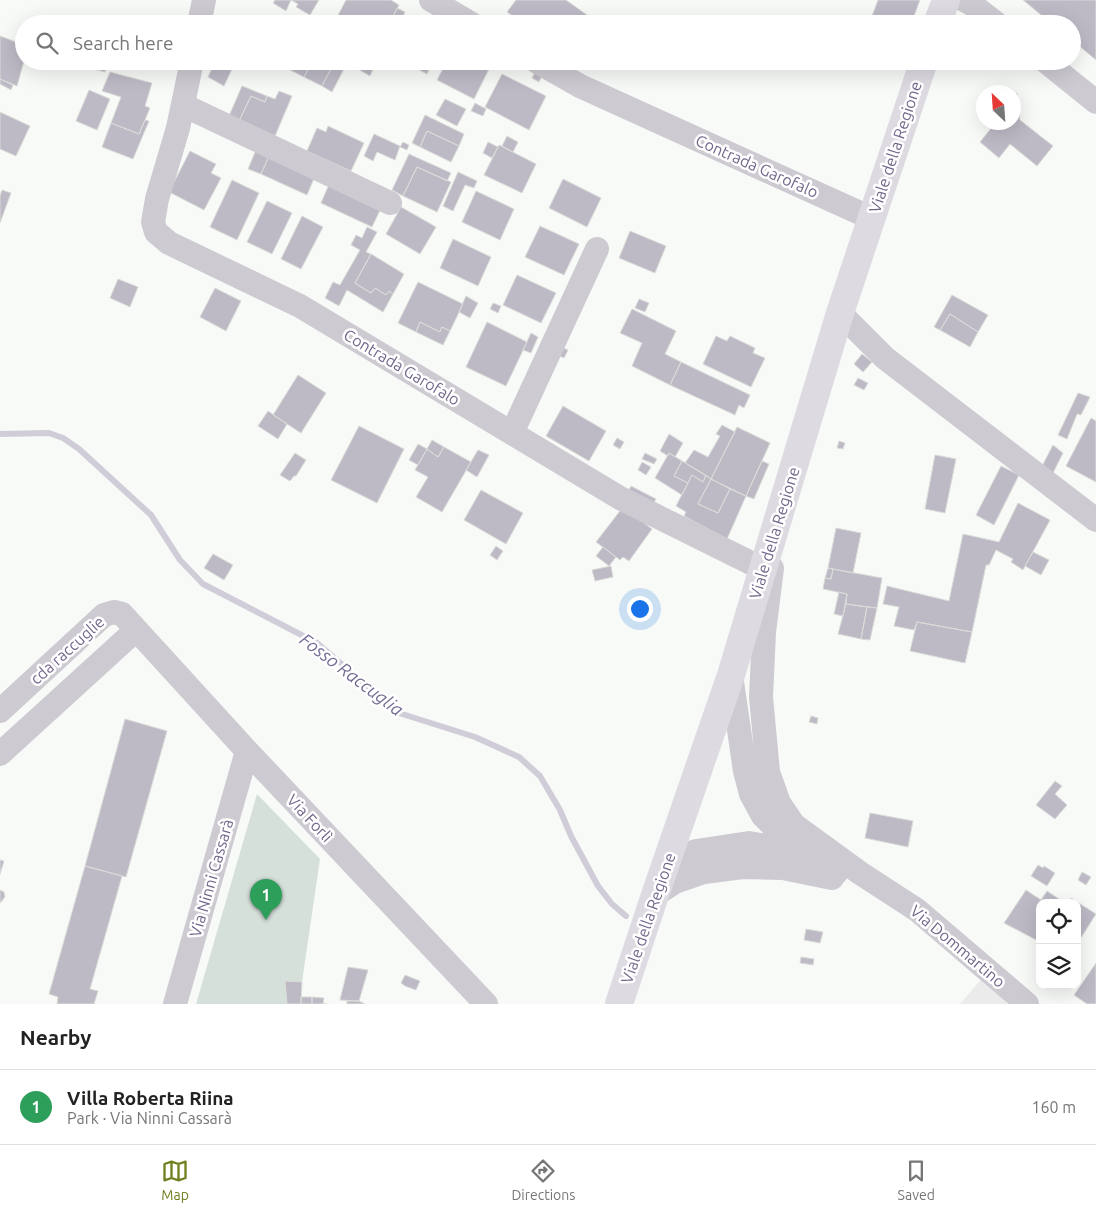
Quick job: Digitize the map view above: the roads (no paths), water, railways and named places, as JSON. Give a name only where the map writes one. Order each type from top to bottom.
[{"type":"main road","points":[[941,15],[946,0]]},
{"type":"main road","name":"Viale della Regione","points":[[620,1004],[654,895],[731,675],[840,313],[921,70]]},
{"type":"street","points":[[201,15],[204,0]]},
{"type":"street","points":[[431,0],[457,15]]},
{"type":"street","points":[[964,0],[970,2],[986,15]]},
{"type":"street","name":"Contrada Garofalo","points":[[190,70],[178,128],[156,199],[153,222],[156,232],[169,244],[300,306],[620,498],[763,569]]},
{"type":"street","name":"Contrada Garofalo","points":[[552,70],[580,86],[871,218]]},
{"type":"street","points":[[1056,70],[1096,102]]},
{"type":"street","points":[[183,105],[390,203]]},
{"type":"street","points":[[512,433],[598,249]]},
{"type":"street","points":[[840,313],[885,358],[1096,520]]},
{"type":"street","points":[[776,525],[764,632],[760,697],[768,772],[779,803],[794,825],[857,878]]},
{"type":"street","name":"cda raccuglie","points":[[0,712],[104,615],[114,612],[122,614],[136,630]]},
{"type":"street","points":[[0,754],[136,630]]},
{"type":"street","name":"Via Forlì","points":[[136,630],[247,751],[486,1004]]},
{"type":"street","points":[[731,675],[745,771],[751,794],[763,816],[798,850]]},
{"type":"street","name":"Via Ninni Cassarà","points":[[176,1004],[247,751]]},
{"type":"street","points":[[667,861],[696,851],[749,843],[798,850],[857,878]]},
{"type":"street","points":[[654,895],[675,882],[704,872],[743,867],[783,868],[857,878]]},
{"type":"street","name":"Via Dommartino","points":[[857,878],[888,892],[917,910],[1027,1004]]},
{"type":"waterway","name":"Fosso Raccuglia","points":[[0,434],[49,433],[63,438],[79,449],[151,515],[180,560],[203,584],[317,643],[399,713],[475,737],[519,757],[540,776],[560,810],[571,836],[598,886],[612,904],[626,916]]},
{"type":"place","name":"Villa Roberta Riina","points":[[266,920]]}]
